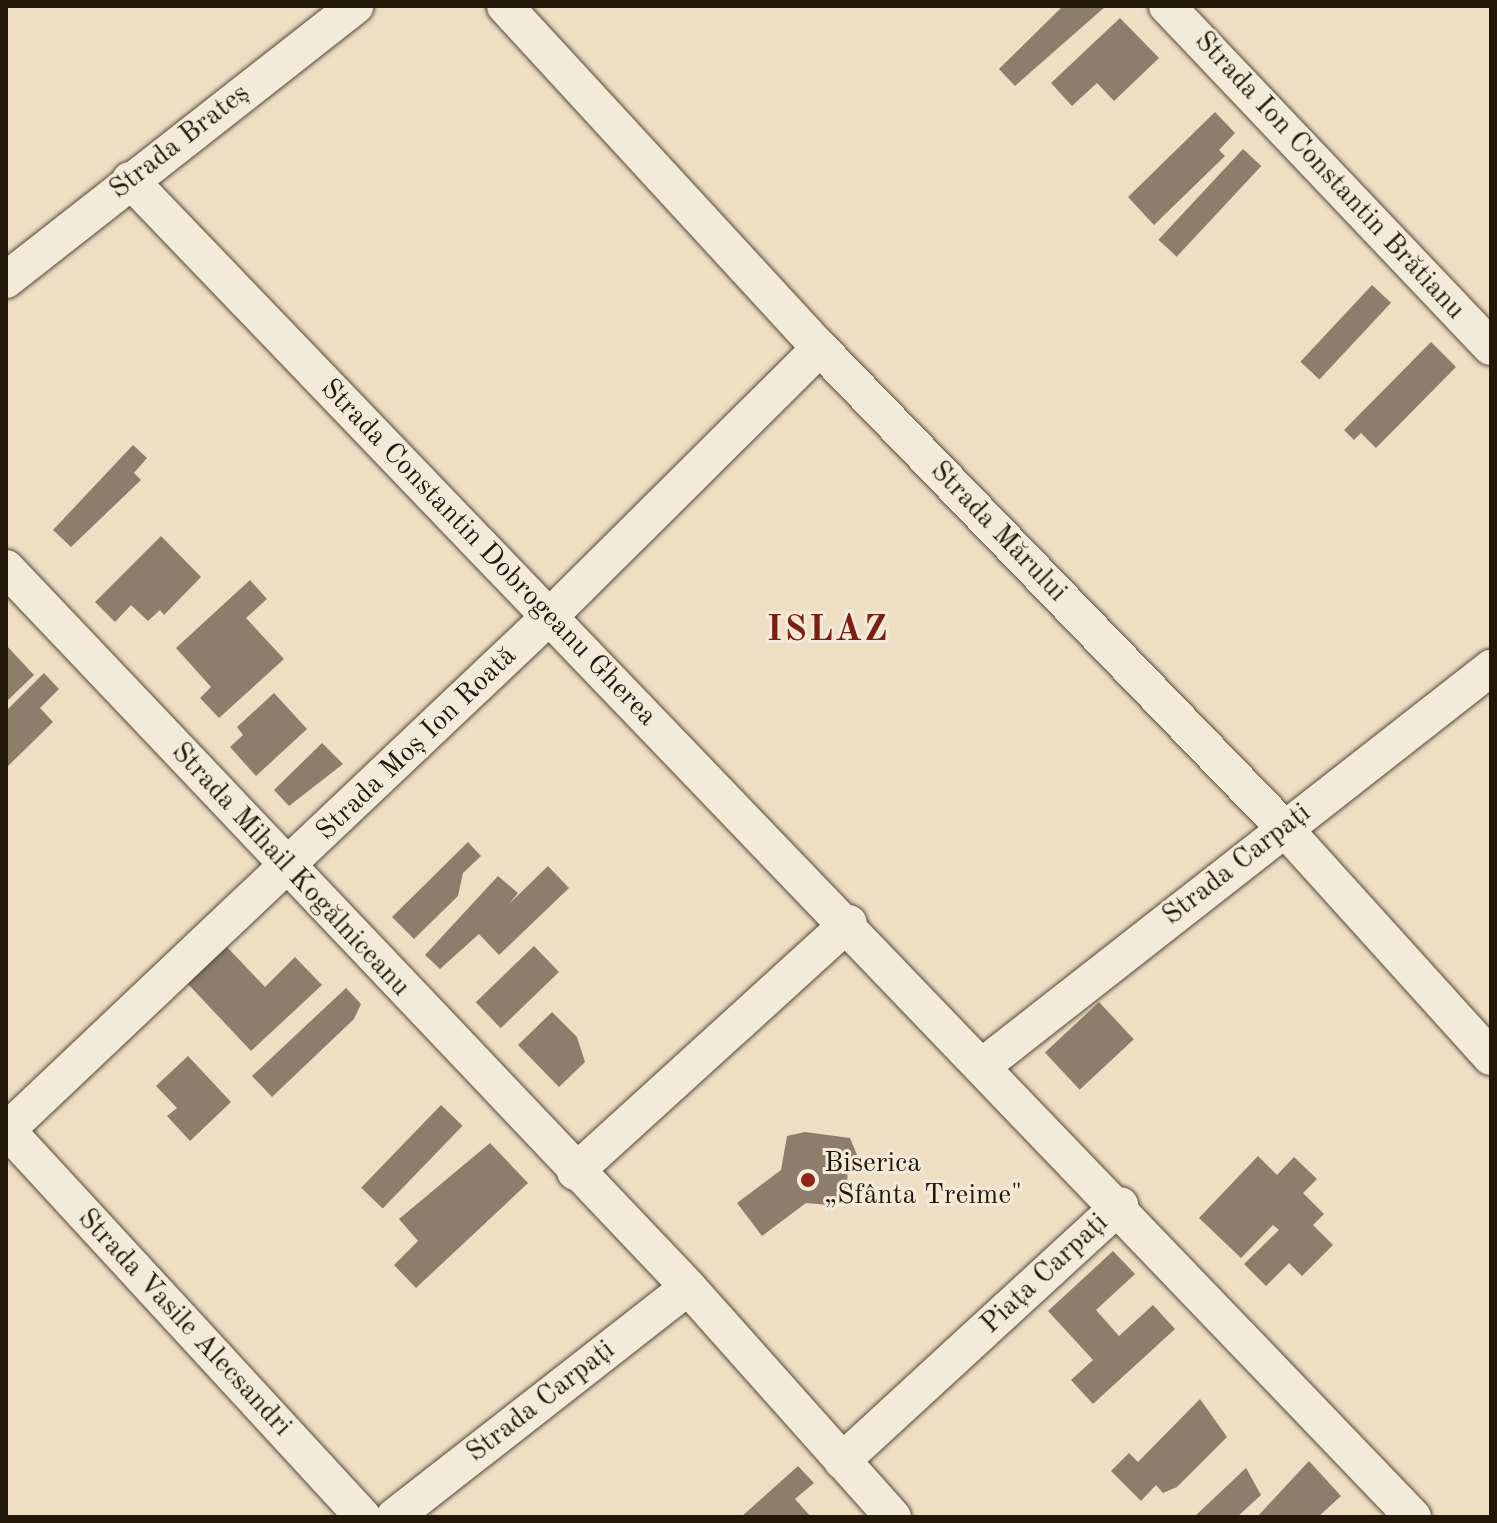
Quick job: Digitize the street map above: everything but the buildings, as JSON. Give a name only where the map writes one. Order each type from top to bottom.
[{"type":"street","name":"Strada Brateș","points":[[6,280],[356,6]]},
{"type":"street","name":"Strada Mărului","points":[[505,6],[820,348],[1283,827],[1491,1057]]},
{"type":"street","name":"Strada Ion Constantin Brătianu","points":[[1167,6],[1491,347]]},
{"type":"street","name":"Strada Constantin Dobrogeanu Gherea","points":[[130,180],[549,617],[849,923]]},
{"type":"street","name":"Strada Moș Ion Roată","points":[[6,1130],[288,868],[549,617],[820,348]]},
{"type":"street","name":"Strada Mihail Kogălniceanu","points":[[6,568],[575,1172]]},
{"type":"street","name":"Strada Carpați","points":[[985,1064],[1283,827],[1491,668]]},
{"type":"street","name":"Piața Carpați","points":[[842,1461],[1120,1205],[849,923]]},
{"type":"street","points":[[849,923],[575,1172],[688,1287],[893,1517]]},
{"type":"street","name":"Strada Vasile Alecsandri","points":[[6,1130],[363,1517]]},
{"type":"street","points":[[1120,1205],[1413,1517]]},
{"type":"street","name":"Strada Carpați","points":[[394,1517],[688,1287]]},
{"type":"place","name":"Biserica „Sfânta Treime\"","points":[[808,1180]]},
{"type":"district","name":"ISLAZ","points":[[828,632]]}]
